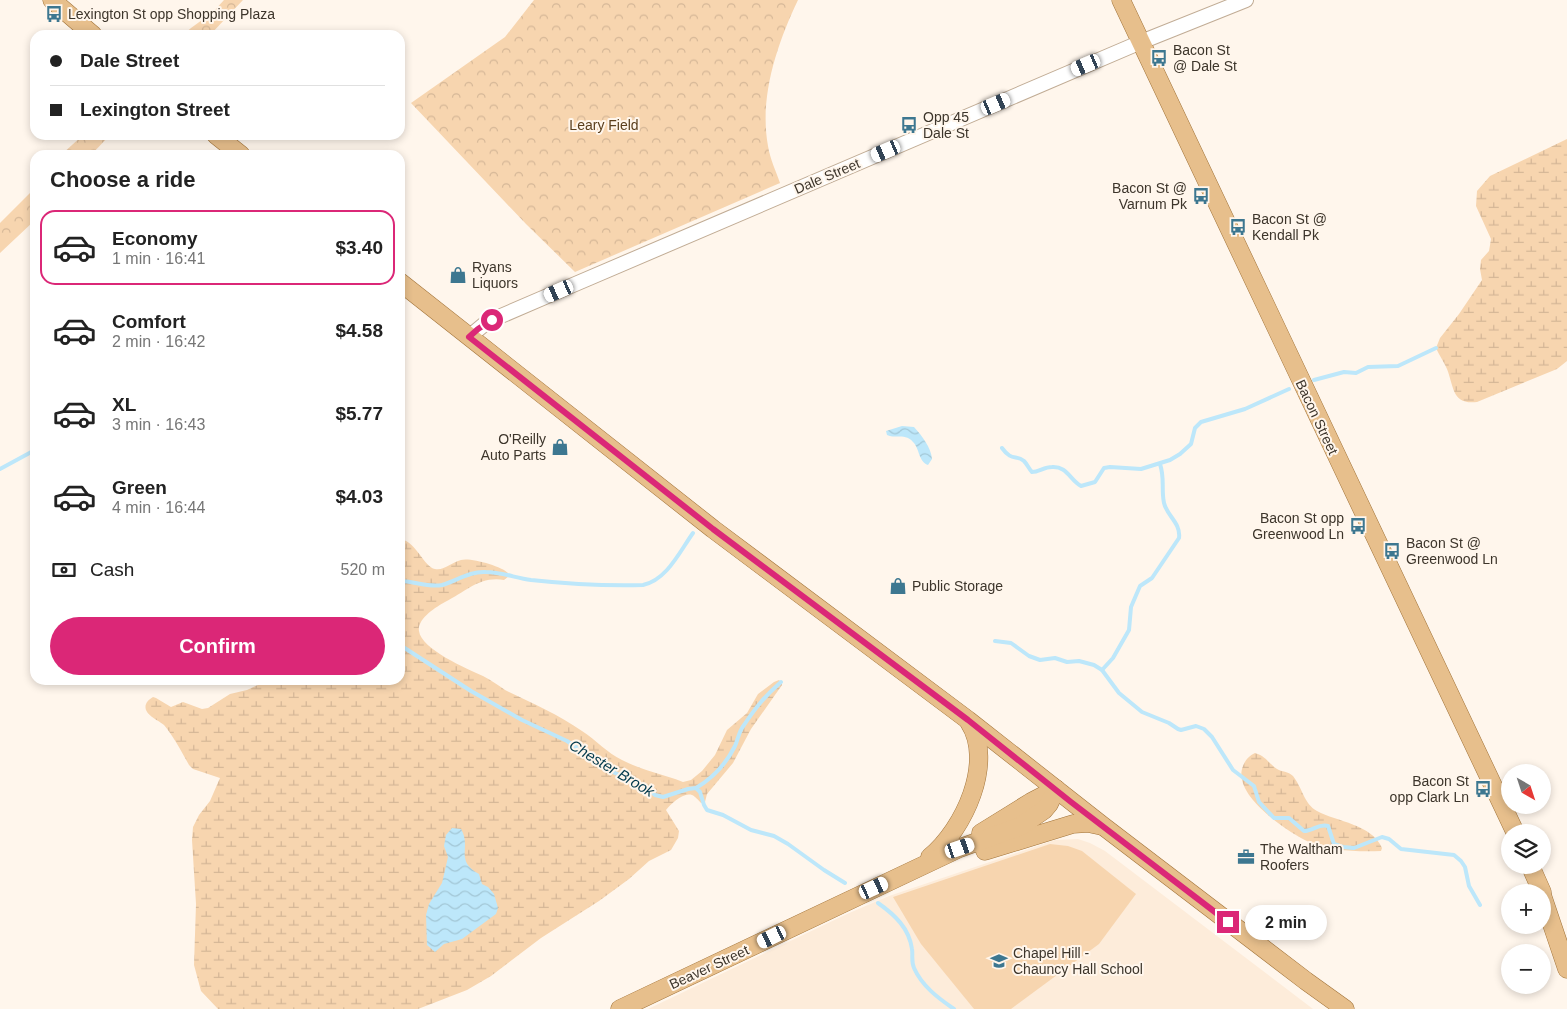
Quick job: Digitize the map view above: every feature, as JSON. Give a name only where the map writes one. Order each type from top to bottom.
[{"type":"main road","points":[[52,0],[87,30]]},
{"type":"main road","name":"Bacon Street","points":[[1121,0],[1511,824]]},
{"type":"main road","points":[[222,140],[235,150]]},
{"type":"main road","points":[[405,286],[713,529],[968,720],[1306,982],[1345,1009]]},
{"type":"main road","points":[[914,869],[933,855],[951,836],[961,820],[968,803],[980,757],[978,741],[968,720]]},
{"type":"main road","name":"Beaver Street","points":[[620,1009],[914,869],[960,848],[1009,831],[1030,821],[1044,810],[1056,790]]},
{"type":"main road","points":[[892,880],[1073,824],[1088,823],[1103,826]]},
{"type":"main road","points":[[1551,921],[1567,970]]},
{"type":"street","name":"Dale Street","points":[[469,337],[492,320],[1141,42],[1246,0]]},
{"type":"shaded area","name":"Chapel Hill - Chauncy Hall School","points":[[1078,839],[1105,851],[1313,1009],[648,1009],[847,914],[889,896],[1055,840]]},
{"type":"green space","points":[[224,0],[243,0],[215,30],[189,30],[213,12]]},
{"type":"green space","name":"Leary Field","points":[[534,0],[798,0],[777,53],[768,90],[766,109],[768,146],[780,183],[575,272],[526,224],[411,103],[505,37]]},
{"type":"green space","points":[[1567,139],[1567,361],[1557,369],[1477,402],[1463,401],[1455,393],[1447,369],[1436,348],[1440,338],[1482,280],[1481,260],[1489,251],[1491,239],[1476,206],[1477,191],[1490,176]]},
{"type":"green space","points":[[78,140],[105,140],[96,150],[66,150]]},
{"type":"green space","points":[[30,193],[30,225],[0,253],[0,223]]},
{"type":"green space","points":[[405,540],[412,545],[427,564],[435,569],[442,569],[465,559],[505,570],[509,576],[504,580],[487,580],[473,586],[441,604],[428,614],[421,622],[419,631],[428,645],[446,658],[564,719],[606,750],[637,767],[683,782],[691,780],[702,771],[715,755],[727,730],[747,713],[758,694],[779,680],[782,685],[751,729],[733,763],[707,794],[705,802],[701,803],[692,795],[685,795],[666,810],[679,831],[678,838],[671,850],[649,861],[629,879],[599,901],[541,938],[491,976],[467,990],[418,1009],[218,1009],[201,991],[194,965],[196,904],[192,840],[193,827],[199,815],[210,801],[220,778],[193,769],[189,765],[164,725],[151,717],[147,712],[146,704],[153,697],[171,707],[183,702],[202,709],[208,708],[230,694],[258,685],[405,685]]},
{"type":"green space","points":[[1255,753],[1259,754],[1277,769],[1293,776],[1306,800],[1313,808],[1370,834],[1377,840],[1382,848],[1381,851],[1344,850],[1317,845],[1288,830],[1276,821],[1253,800],[1245,789],[1242,777],[1243,766],[1245,761]]},
{"type":"green space","points":[[1050,844],[1068,846],[1082,851],[1136,894],[1099,944],[1011,1009],[974,1009],[921,944],[893,897]]},
{"type":"water","points":[[902,426],[914,427],[926,442],[932,459],[928,465],[922,461],[915,445],[910,439],[887,435],[886,431]]},
{"type":"water","points":[[452,828],[461,829],[464,836],[467,864],[479,874],[482,884],[488,887],[494,894],[498,908],[496,914],[462,939],[444,944],[435,952],[427,945],[426,915],[429,904],[442,883],[448,857],[444,846],[446,835]]},
{"type":"waterway","points":[[1314,380],[1344,372],[1356,373],[1368,367],[1398,366],[1436,348]]},
{"type":"waterway","points":[[1002,448],[1009,455],[1024,461],[1032,472],[1049,467],[1057,467],[1065,471],[1081,486],[1095,482],[1104,468],[1141,469],[1170,460],[1191,444],[1195,428],[1201,422],[1245,409],[1289,389]]},
{"type":"waterway","name":"Chester Brook","points":[[0,469],[30,453]]},
{"type":"waterway","points":[[1102,670],[1113,658],[1129,630],[1131,607],[1140,586],[1152,578],[1179,538],[1178,528],[1164,503],[1160,464]]},
{"type":"waterway","points":[[405,582],[437,586],[474,573],[486,572],[559,583],[643,585],[652,582],[666,571],[693,533]]},
{"type":"waterway","points":[[995,641],[1011,643],[1029,656],[1040,660],[1055,658],[1067,662],[1079,661],[1094,665],[1102,670],[1119,693],[1142,712],[1181,730],[1196,726],[1204,729],[1212,737],[1233,770],[1254,786],[1259,802],[1274,818],[1289,818],[1304,831],[1325,825],[1328,826],[1334,844],[1343,847],[1354,848],[1382,837],[1389,839],[1401,849],[1454,855],[1465,867],[1469,886],[1480,905]]},
{"type":"waterway","name":"Chester Brook","points":[[405,648],[471,691],[522,720],[567,741],[613,772],[645,787],[655,795],[663,797],[696,788],[700,792],[707,810],[723,815],[751,830],[774,836],[845,883]]},
{"type":"waterway","points":[[696,788],[708,780],[723,765],[748,719],[765,697],[781,682]]},
{"type":"waterway","name":"Chester Brook","points":[[878,903],[895,917],[908,935],[912,949],[913,965],[921,980],[936,996],[954,1009]]},
{"type":"place","name":"Lexington St opp Shopping Plaza","points":[[54,14]]},
{"type":"place","name":"Bacon St @ Dale St","points":[[1159,58]]},
{"type":"place","name":"Opp 45 Dale St","points":[[909,125]]},
{"type":"place","name":"Bacon St @ Varnum Pk","points":[[1201,196]]},
{"type":"place","name":"Bacon St @ Kendall Pk","points":[[1238,227]]},
{"type":"place","name":"Ryans Liquors","points":[[458,275]]},
{"type":"place","name":"O'Reilly Auto Parts","points":[[560,447]]},
{"type":"place","name":"Bacon St opp Greenwood Ln","points":[[1358,526]]},
{"type":"place","name":"Bacon St @ Greenwood Ln","points":[[1392,551]]},
{"type":"place","name":"Public Storage","points":[[898,586]]},
{"type":"place","name":"Bacon St opp Clark Ln","points":[[1483,789]]},
{"type":"place","name":"The Waltham Roofers","points":[[1246,857]]},
{"type":"place","name":"Chapel Hill - Chauncy Hall School","points":[[999,961]]},
{"type":"route","points":[[492,320],[469,337],[641,474],[968,720],[1071,802],[1228,922]]}]
